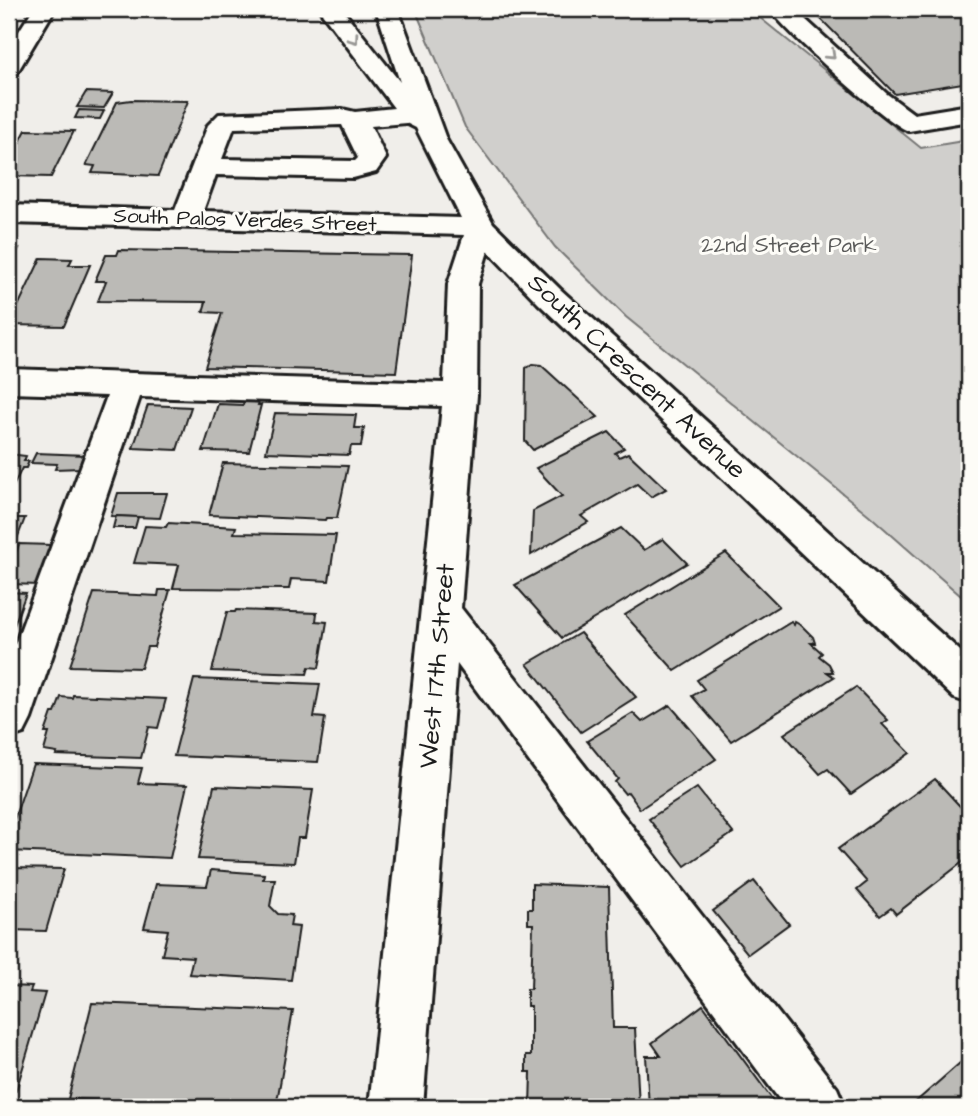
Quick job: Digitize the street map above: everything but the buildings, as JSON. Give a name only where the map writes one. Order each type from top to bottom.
[{"type":"street","points":[[9,66],[44,9]]},
{"type":"street","points":[[330,9],[423,123]]},
{"type":"street","name":"South Crescent Avenue","points":[[387,9],[423,123],[481,227],[548,296],[969,685]]},
{"type":"street","points":[[781,9],[878,99],[909,123],[969,113]]},
{"type":"street","points":[[186,219],[221,125],[228,120],[253,117],[342,117],[423,123]]},
{"type":"street","points":[[206,167],[349,170],[365,168],[372,158],[355,120]]},
{"type":"street","name":"South Palos Verdes Street","points":[[9,214],[481,227]]},
{"type":"street","name":"West 17th Street","points":[[396,1107],[460,395],[463,284],[481,227]]},
{"type":"street","points":[[9,381],[460,395]]},
{"type":"street","points":[[9,719],[128,384]]},
{"type":"street","points":[[442,614],[818,1107]]},
{"type":"green space","name":"22nd Street Park","points":[[415,9],[749,9],[921,148],[969,140],[969,603],[869,515],[626,317],[555,247],[465,127]]}]
